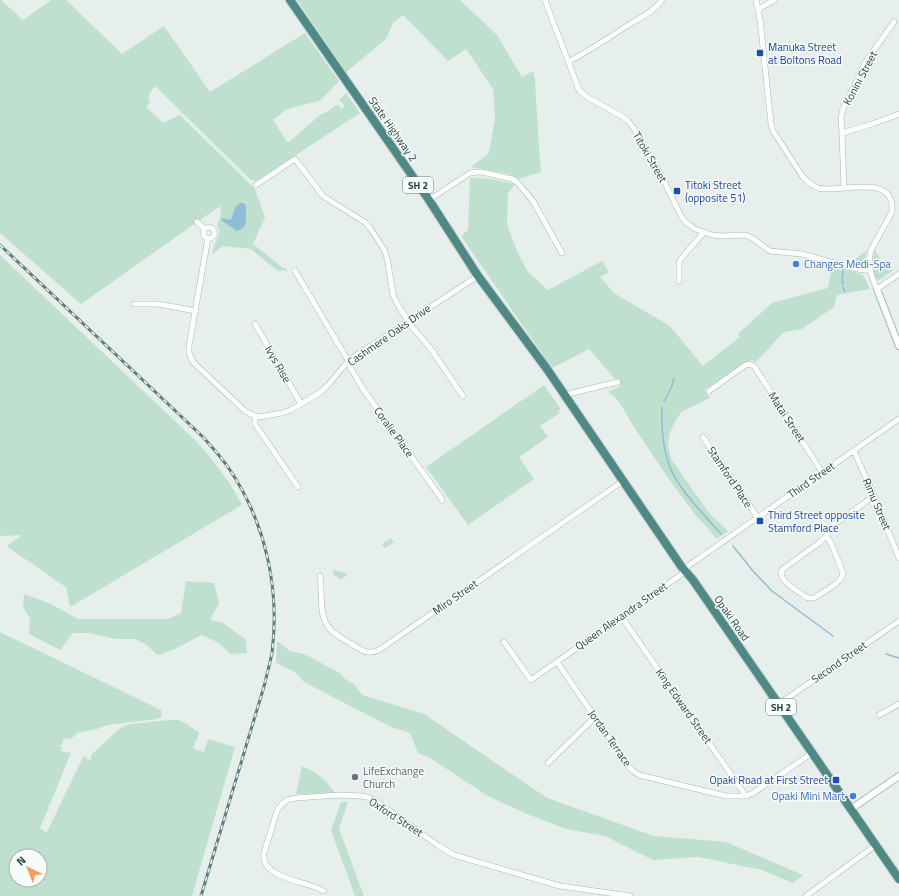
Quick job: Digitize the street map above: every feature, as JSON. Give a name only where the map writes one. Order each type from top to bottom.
[{"type":"highway","name":"State Highway 2","points":[[290,0],[429,200],[478,276],[547,369]]},
{"type":"highway","name":"Opaki Road","points":[[547,369],[564,396],[899,879]]},
{"type":"street","name":"Titoki Street","points":[[545,0],[579,90],[582,94],[624,117],[633,127],[661,175],[680,214],[688,224],[695,229],[716,235],[745,235],[752,238],[770,251],[802,254],[857,269],[870,270]]},
{"type":"street","points":[[568,62],[655,8],[662,0]]},
{"type":"street","points":[[756,0],[759,8],[770,115],[774,131],[793,162],[804,177],[811,184],[819,188],[877,188],[886,193],[892,202],[892,212],[874,244],[870,255],[869,265],[876,289],[899,346]]},
{"type":"street","points":[[759,8],[774,0]]},
{"type":"street","name":"Konini Street","points":[[844,188],[841,118],[843,109],[865,63],[894,22]]},
{"type":"street","points":[[842,133],[899,114]]},
{"type":"street","points":[[256,185],[295,159],[323,196],[366,223],[385,251],[393,295],[399,307],[414,330],[428,344],[463,396]]},
{"type":"street","points":[[429,200],[470,173],[482,172],[512,179],[517,182],[533,201],[562,253]]},
{"type":"street","points":[[197,222],[205,229]]},
{"type":"street","points":[[205,229],[210,227],[214,230],[214,235],[212,238],[208,238]]},
{"type":"street","points":[[205,229],[204,235],[208,238]]},
{"type":"street","points":[[679,281],[680,260],[704,232]]},
{"type":"street","points":[[208,238],[189,353],[193,362],[245,411],[255,416],[255,424],[298,487]]},
{"type":"street","name":"Coralie Place","points":[[295,271],[349,362],[350,367],[363,389],[442,500]]},
{"type":"street","points":[[876,289],[899,274]]},
{"type":"street","name":"Cashmere Oaks Drive","points":[[255,416],[259,417],[287,412],[325,389],[345,365],[355,356],[478,276]]},
{"type":"street","points":[[134,304],[158,304],[196,311]]},
{"type":"street","name":"Ivys Rise","points":[[255,324],[301,404]]},
{"type":"street","name":"Matai Street","points":[[709,391],[742,367],[750,364],[755,367],[822,472]]},
{"type":"street","points":[[564,396],[618,382]]},
{"type":"street","name":"Third Street","points":[[685,570],[688,566],[899,419]]},
{"type":"street","name":"Stamford Place","points":[[703,436],[758,518]]},
{"type":"street","name":"Rimu Street","points":[[854,451],[899,558]]},
{"type":"street","name":"Miro Street","points":[[320,576],[322,592],[321,608],[331,630],[364,651],[375,652],[623,481]]},
{"type":"street","points":[[826,536],[831,543],[843,576],[836,584],[816,597],[808,598],[784,581],[781,576],[781,572],[819,543],[826,536],[832,526],[874,496]]},
{"type":"street","name":"Queen Alexandra Street","points":[[504,642],[531,680],[682,574],[685,570]]},
{"type":"street","name":"King Edward Street","points":[[621,616],[746,796]]},
{"type":"street","name":"Second Street","points":[[779,704],[899,621]]},
{"type":"street","name":"Jordan Terrace","points":[[557,662],[630,768],[639,775],[726,796],[746,796],[753,793],[812,753]]},
{"type":"street","points":[[879,715],[899,704]]},
{"type":"street","points":[[548,763],[595,717]]},
{"type":"street","points":[[851,809],[899,776]]},
{"type":"street","name":"Oxford Street","points":[[324,891],[278,875],[265,864],[264,853],[277,811],[282,804],[288,800],[296,798],[340,796],[367,797],[381,804],[439,846],[454,855],[560,886],[630,896]]},
{"type":"street","points":[[806,896],[876,845]]},
{"type":"green space","points":[[0,0],[23,20],[51,0],[66,0],[122,54],[164,26],[210,92],[305,33],[339,81],[321,100],[286,110],[273,120],[287,142],[289,142],[320,115],[329,111],[336,105],[339,105],[341,109],[345,106],[339,101],[346,93],[360,113],[256,181],[251,180],[155,86],[149,96],[150,103],[146,107],[162,123],[180,115],[255,189],[265,217],[253,244],[282,267],[287,269],[287,271],[278,271],[251,249],[223,246],[212,254],[219,233],[217,225],[221,215],[220,206],[81,304],[0,233]]},
{"type":"green space","points":[[297,0],[460,0],[497,35],[522,77],[533,71],[535,80],[541,172],[518,179],[509,174],[471,167],[489,153],[495,118],[493,89],[466,49],[448,61],[403,15],[393,23],[386,39],[346,72]]},
{"type":"green space","points":[[470,178],[491,179],[515,184],[508,194],[507,224],[517,251],[527,271],[548,290],[602,261],[609,272],[600,277],[614,293],[670,326],[703,366],[740,337],[738,334],[772,303],[828,288],[832,265],[863,275],[870,289],[837,295],[834,307],[802,329],[784,332],[756,362],[751,360],[704,390],[710,398],[681,412],[675,422],[669,435],[668,445],[671,459],[709,513],[728,531],[717,539],[696,516],[666,475],[621,405],[615,397],[608,392],[621,386],[589,349],[552,368],[461,236],[468,230]]},
{"type":"green space","points":[[867,250],[862,267],[849,264]]},
{"type":"green space","points":[[875,250],[886,269],[894,270],[879,280],[875,278],[873,271]]},
{"type":"green space","points":[[0,255],[197,442],[222,472],[242,505],[70,607],[66,587],[7,546],[22,535],[0,536]]},
{"type":"green space","points":[[544,385],[561,409],[558,411],[560,413],[540,426],[548,437],[519,457],[534,479],[468,525],[426,467]]},
{"type":"green space","points":[[391,538],[394,542],[385,548],[382,544]]},
{"type":"green space","points":[[333,570],[346,573],[347,575],[341,580],[333,574]]},
{"type":"green space","points":[[186,581],[214,583],[219,603],[210,620],[223,623],[246,640],[247,653],[230,654],[219,643],[202,635],[175,649],[158,655],[145,644],[135,639],[116,639],[90,633],[73,633],[60,650],[29,634],[30,618],[23,607],[24,594],[51,604],[78,619],[168,619],[181,613]]},
{"type":"green space","points":[[0,632],[161,710],[162,716],[158,719],[107,725],[97,729],[77,733],[71,739],[64,738],[62,745],[59,747],[62,747],[61,751],[71,753],[40,828],[44,831],[47,832],[83,757],[91,760],[91,755],[120,728],[130,724],[179,720],[198,732],[199,734],[193,748],[203,752],[203,754],[208,739],[235,747],[192,896],[0,896]]},
{"type":"green space","points":[[277,641],[290,651],[304,654],[340,673],[345,679],[354,684],[362,695],[424,714],[547,798],[654,836],[726,842],[803,875],[793,883],[762,870],[698,857],[653,860],[605,836],[566,829],[527,814],[488,796],[430,758],[418,753],[410,733],[391,727],[304,682],[295,672],[276,663]]},
{"type":"green space","points":[[302,766],[325,780],[335,793],[296,794]]},
{"type":"green space","points":[[341,802],[348,802],[339,829],[364,896],[355,896],[331,830]]},
{"type":"water","points":[[240,203],[244,203],[246,206],[246,220],[244,227],[237,231],[221,220],[223,218],[229,220],[232,218],[234,209]]},
{"type":"waterway","points":[[843,271],[843,284]]},
{"type":"waterway","points":[[843,287],[845,292]]},
{"type":"waterway","points":[[664,402],[672,386],[674,378]]},
{"type":"waterway","points":[[662,407],[664,447],[674,476],[699,510],[721,534]]},
{"type":"waterway","points":[[733,546],[753,571],[772,591],[833,636]]},
{"type":"waterway","points":[[886,654],[899,658]]},
{"type":"railway","points":[[0,245],[203,437],[227,466],[242,491],[253,512],[261,535],[268,558],[272,581],[274,605],[272,653],[265,683],[201,896]]},
{"type":"place","name":"Manuka Street at Boltons Road","points":[[760,53]]},
{"type":"place","name":"Titoki Street (opposite 51)","points":[[677,191]]},
{"type":"place","name":"Changes Medi-Spa","points":[[796,264]]},
{"type":"place","name":"Third Street opposite Stamford Place","points":[[760,521]]},
{"type":"place","name":"LifeExchange Church","points":[[355,777]]},
{"type":"place","name":"Opaki Road at First Street","points":[[836,780]]},
{"type":"place","name":"Opaki Mini Mart","points":[[853,796]]}]
